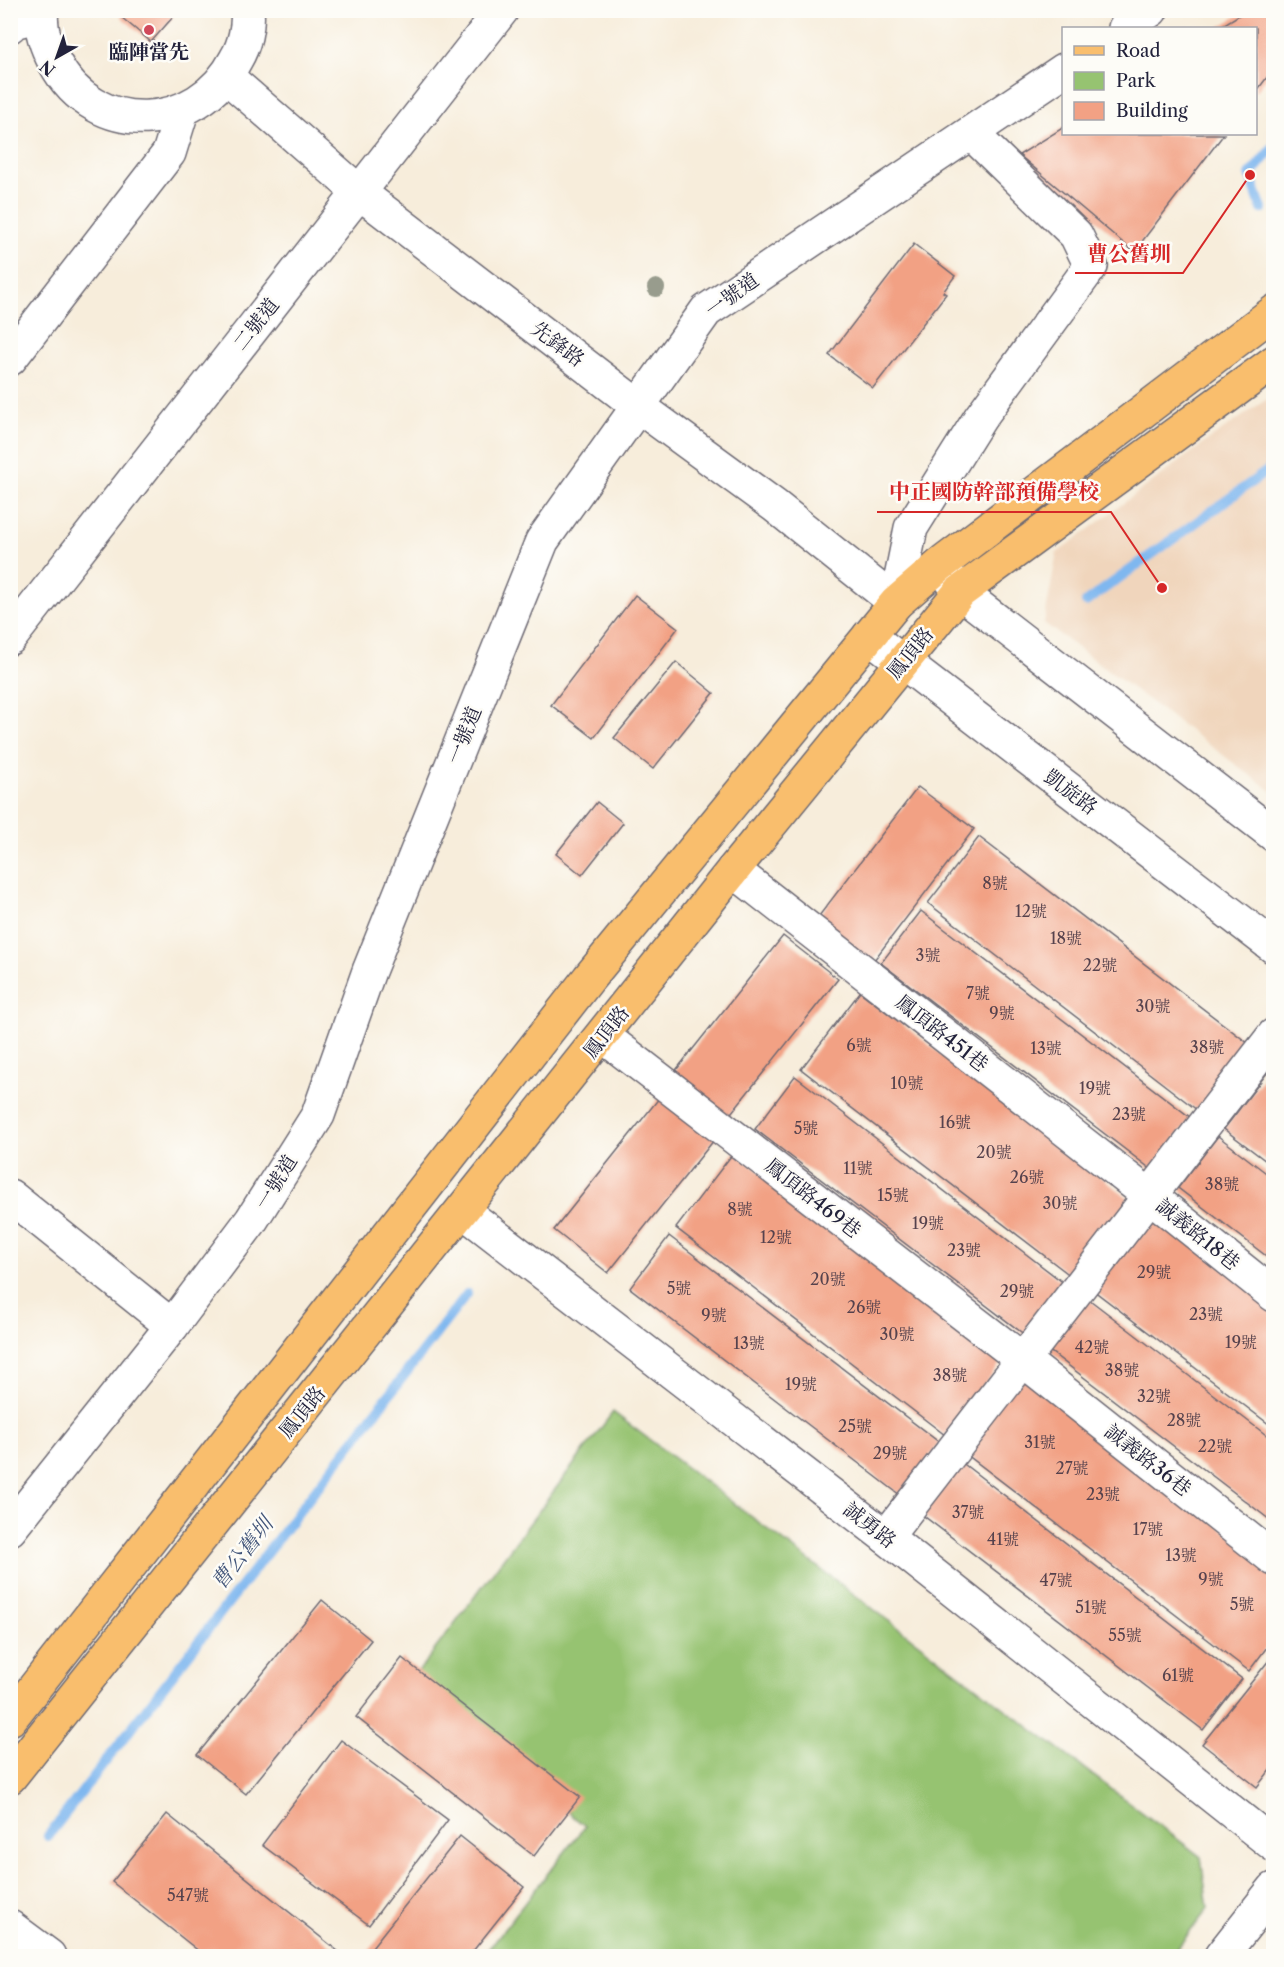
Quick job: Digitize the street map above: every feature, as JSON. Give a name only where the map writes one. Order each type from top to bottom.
[{"type":"main road","name":"鳳頂路","points":[[10,1719],[589,978],[896,603],[940,565],[1274,312]]},
{"type":"main road","name":"鳳頂路","points":[[10,1777],[603,1036],[733,870],[960,591],[1274,362]]},
{"type":"street","points":[[10,26],[14,22],[41,13],[47,48],[62,77],[86,100],[116,114],[150,118],[182,111],[207,97],[227,77],[242,48],[247,10]]},
{"type":"street","name":"二號道","points":[[10,638],[502,10]]},
{"type":"street","points":[[1126,27],[1151,10]]},
{"type":"street","name":"一號道","points":[[10,1529],[172,1326],[251,1221],[318,1115],[369,971],[542,541],[706,310],[1062,71]]},
{"type":"street","name":"先鋒路","points":[[227,77],[360,193],[638,406],[775,506],[896,603]]},
{"type":"street","points":[[10,359],[169,153],[182,111]]},
{"type":"street","points":[[896,603],[911,528],[980,418],[1091,266],[1076,235],[970,133]]},
{"type":"street","points":[[940,565],[960,591],[1274,836]]},
{"type":"street","name":"凱旋路","points":[[869,636],[1274,947]]},
{"type":"street","name":"鳳頂路451巷","points":[[733,870],[1150,1196]]},
{"type":"street","points":[[886,1537],[1274,1035]]},
{"type":"street","name":"鳳頂路469巷","points":[[603,1036],[1023,1360]]},
{"type":"street","points":[[10,1196],[172,1326]]},
{"type":"street","name":"誠義路18巷","points":[[1150,1196],[1274,1295]]},
{"type":"street","name":"誠勇路","points":[[463,1211],[886,1537],[1274,1845]]},
{"type":"street","name":"誠義路36巷","points":[[1023,1360],[1274,1559]]},
{"type":"street","points":[[1221,1956],[1274,1889]]},
{"type":"street","points":[[10,1927],[49,1956]]},
{"type":"shaded area","points":[[1273,395],[1273,792],[1044,623],[1057,553],[1207,441]]},
{"type":"green space","points":[[613,1412],[1201,1857],[1208,1909],[1171,1956],[483,1956],[585,1826],[409,1684]]},
{"type":"building","name":"臨陣當先","points":[[127,10],[165,10],[173,17],[151,42],[121,17]]},
{"type":"building","points":[[1247,10],[1274,10],[1274,68],[1257,91],[1257,27],[1220,27]]},
{"type":"building","points":[[1062,128],[1062,135],[1223,135],[1134,252],[1019,155]]},
{"type":"building","points":[[914,244],[955,276],[943,292],[946,294],[873,388],[829,355]]},
{"type":"building","points":[[635,595],[678,628],[594,738],[551,705]]},
{"type":"building","points":[[676,662],[714,693],[653,769],[614,738]]},
{"type":"building","points":[[918,787],[974,829],[868,968],[812,925]]},
{"type":"building","points":[[597,802],[623,823],[582,875],[556,854]]},
{"type":"building","points":[[979,837],[1249,1044],[1197,1110],[928,903]]},
{"type":"building","points":[[921,911],[1191,1118],[1152,1170],[881,963]]},
{"type":"building","points":[[783,936],[838,979],[728,1117],[673,1074]]},
{"type":"building","points":[[860,992],[1130,1199],[1071,1276],[801,1069]]},
{"type":"building","points":[[1274,1064],[1274,1167],[1224,1129]]},
{"type":"building","points":[[795,1076],[1065,1284],[1025,1335],[755,1129]]},
{"type":"building","points":[[664,1092],[718,1135],[608,1273],[554,1230]]},
{"type":"building","points":[[1218,1136],[1274,1179],[1274,1262],[1178,1188]]},
{"type":"building","points":[[734,1152],[1004,1359],[945,1435],[676,1228]]},
{"type":"building","points":[[1151,1213],[1274,1306],[1274,1428],[1093,1290]]},
{"type":"building","points":[[669,1236],[940,1443],[900,1495],[630,1288]]},
{"type":"building","points":[[1086,1297],[1274,1441],[1274,1523],[1047,1349]]},
{"type":"building","points":[[1021,1374],[1274,1568],[1274,1638],[1249,1671],[962,1451]]},
{"type":"building","points":[[956,1458],[1242,1679],[1203,1730],[916,1510]]},
{"type":"building","points":[[322,1600],[371,1640],[246,1794],[197,1755]]},
{"type":"building","points":[[1274,1654],[1274,1765],[1257,1787],[1202,1744]]},
{"type":"building","points":[[402,1658],[580,1797],[534,1856],[356,1717]]},
{"type":"building","points":[[341,1740],[448,1820],[369,1925],[262,1845]]},
{"type":"building","points":[[167,1814],[344,1956],[205,1956],[112,1882]]},
{"type":"building","points":[[460,1836],[524,1887],[469,1956],[365,1956]]},
{"type":"waterway","name":"曹公舊圳","points":[[1262,209],[1250,175],[1274,146]]},
{"type":"waterway","name":"曹公舊圳","points":[[1086,602],[1274,466]]},
{"type":"waterway","name":"曹公舊圳","points":[[48,1836],[467,1294]]},
{"type":"place","name":"臨陣當先","points":[[149,30]]},
{"type":"place","name":"曹公舊圳","points":[[1250,175]]},
{"type":"place","name":"中正國防幹部預備學校","points":[[1162,588]]}]
